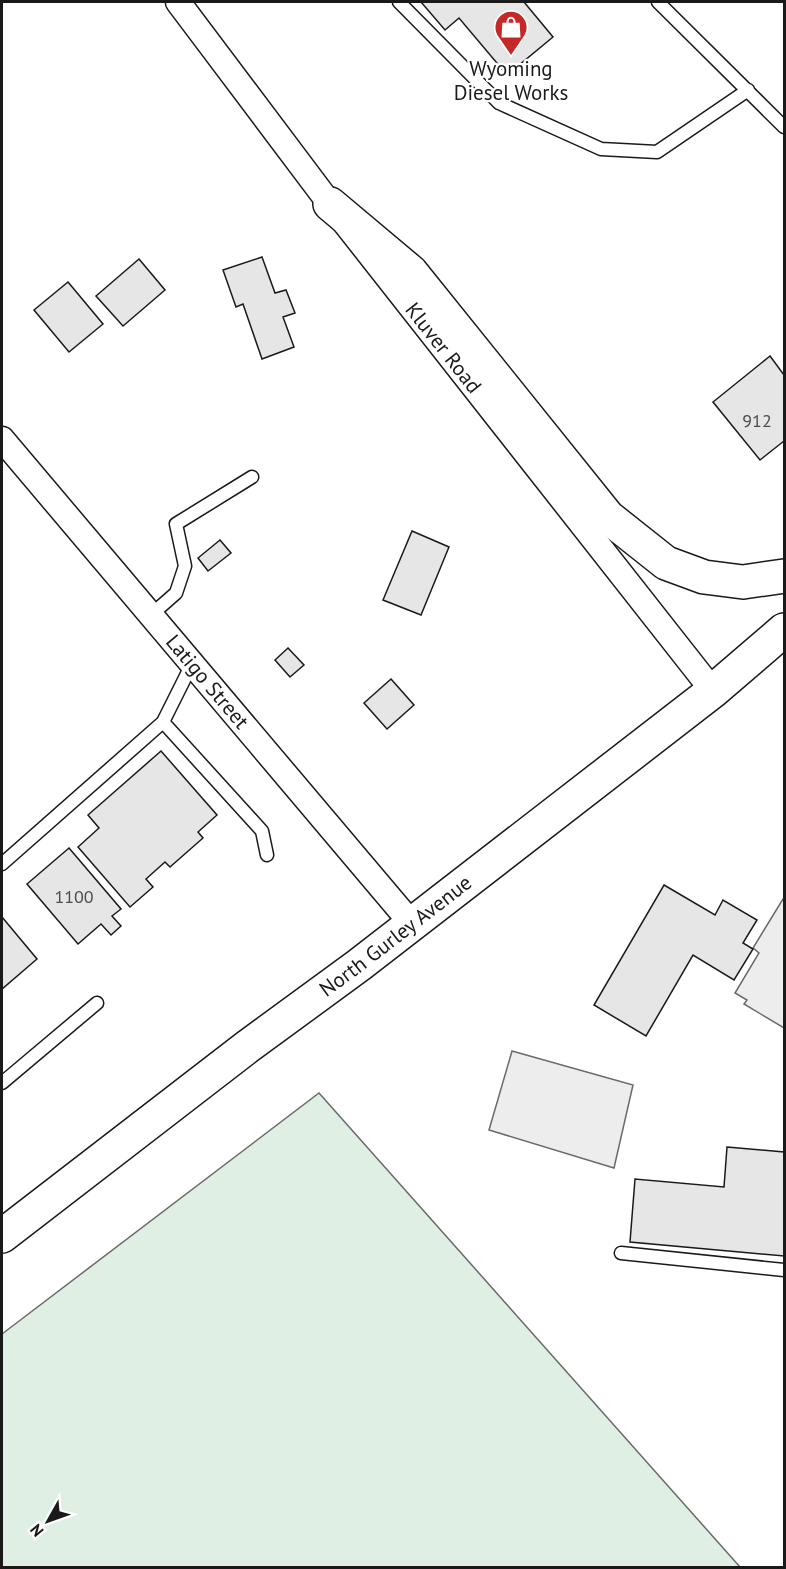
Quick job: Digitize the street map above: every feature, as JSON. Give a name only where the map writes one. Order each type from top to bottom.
[{"type":"street","name":"Kluver Road","points":[[178,2],[330,204],[713,691]]},
{"type":"street","points":[[330,204],[411,272],[608,517],[666,563],[704,577],[743,582],[784,576]]},
{"type":"street","name":"Latigo Street","points":[[2,439],[412,924]]},
{"type":"street","name":"North Gurley Avenue","points":[[2,1236],[247,1047],[412,924],[713,691],[784,630]]},
{"type":"lane","points":[[399,2],[498,103],[600,149],[657,152],[748,90]]},
{"type":"lane","points":[[658,2],[784,127]]},
{"type":"lane","points":[[151,615],[176,593],[185,566],[176,524],[252,477]]},
{"type":"lane","points":[[2,864],[163,722],[192,664]]},
{"type":"lane","points":[[163,722],[262,831],[267,855]]},
{"type":"lane","points":[[2,1083],[97,1003]]},
{"type":"lane","points":[[621,1253],[784,1270]]},
{"type":"green space","points":[[319,1093],[740,1567],[2,1567],[2,1334]]},
{"type":"shaded area","points":[[783,899],[784,1028],[744,1004],[747,1000],[735,993],[759,953],[753,948]]},
{"type":"shaded area","points":[[512,1051],[633,1085],[614,1168],[489,1130]]},
{"type":"building","name":"Wyoming Diesel Works","points":[[421,2],[524,2],[553,37],[507,75],[459,18],[445,30]]},
{"type":"building","points":[[262,257],[275,293],[286,290],[295,313],[283,317],[294,347],[262,359],[243,304],[236,307],[223,270]]},
{"type":"building","points":[[139,259],[165,290],[123,326],[96,296]]},
{"type":"building","points":[[68,282],[103,324],[69,352],[34,310]]},
{"type":"building","points":[[770,356],[784,375],[784,441],[760,460],[713,402]]},
{"type":"building","points":[[412,531],[449,547],[421,615],[383,600]]},
{"type":"building","points":[[220,540],[231,553],[208,571],[198,558]]},
{"type":"building","points":[[288,648],[304,665],[290,677],[275,660]]},
{"type":"building","points":[[391,679],[414,705],[387,729],[364,703]]},
{"type":"building","points":[[161,751],[217,815],[198,832],[203,838],[170,867],[165,862],[146,879],[153,887],[130,907],[78,847],[99,828],[88,815]]},
{"type":"building","points":[[69,848],[121,909],[112,916],[121,926],[111,935],[101,924],[78,944],[27,884]]},
{"type":"building","points":[[664,885],[715,915],[723,900],[757,920],[743,943],[753,949],[734,980],[693,955],[646,1036],[594,1005]]},
{"type":"building","points":[[2,917],[37,959],[2,989]]},
{"type":"building","points":[[727,1147],[784,1152],[784,1256],[630,1242],[635,1179],[724,1187]]},
{"type":"place","name":"Wyoming Diesel Works","points":[[511,56]]}]
